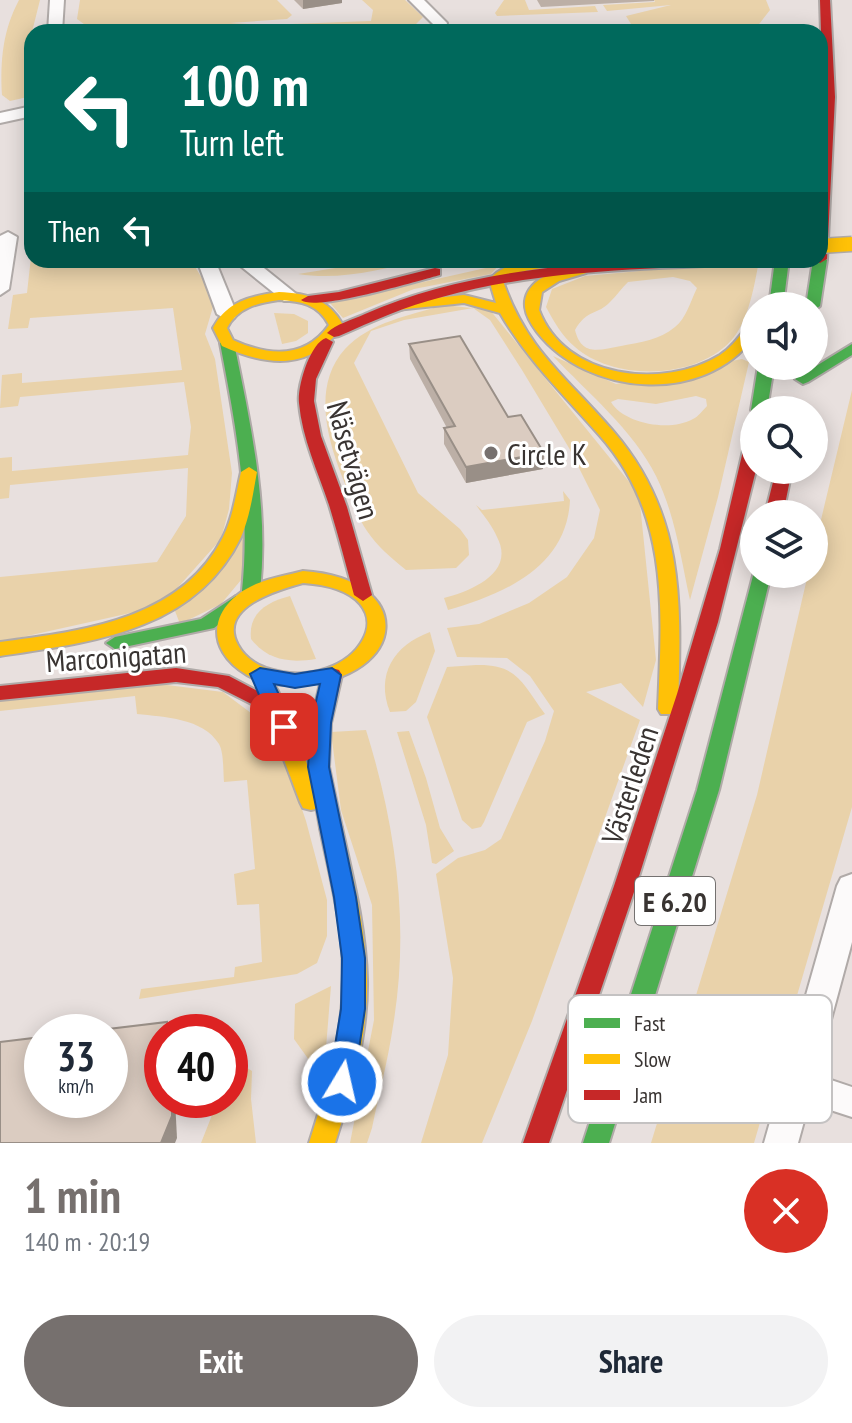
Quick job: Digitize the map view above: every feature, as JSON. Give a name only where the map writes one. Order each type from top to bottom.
[{"type":"main road","points":[[825,0],[827,24]]},
{"type":"main road","points":[[828,31],[828,131]]},
{"type":"main road","points":[[829,41],[844,65]]},
{"type":"main road","points":[[828,246],[843,217]]},
{"type":"main road","points":[[828,246],[852,244]]},
{"type":"main road","points":[[828,260],[852,255]]},
{"type":"main road","points":[[244,596],[276,581],[303,577],[336,581],[363,595],[377,617],[378,631],[373,644],[356,662],[332,675],[295,681],[260,674],[241,664],[228,650],[223,634],[226,617],[244,596],[256,566],[256,544],[249,472],[227,343],[220,328],[227,314],[256,299],[339,296],[452,268]]},
{"type":"main road","points":[[514,268],[496,280],[496,294],[503,309],[545,366],[624,452],[656,513],[666,558],[670,613],[667,760]]},
{"type":"main road","points":[[227,343],[245,353],[270,357],[301,353],[350,323],[422,296],[496,280],[614,268]]},
{"type":"main road","points":[[776,292],[780,268]]},
{"type":"main road","points":[[815,292],[819,268]]},
{"type":"main road","points":[[581,270],[546,281],[533,293],[530,308],[550,342],[560,351],[605,373],[648,379],[691,374],[725,358],[740,341]]},
{"type":"main road","points":[[396,306],[457,297],[482,300],[503,309]]},
{"type":"main road","points":[[300,298],[320,304],[334,317],[330,337]]},
{"type":"main road","name":"Näsetvägen","points":[[330,337],[308,379],[306,401],[313,436],[338,507],[363,595]]},
{"type":"main road","points":[[828,360],[852,348]]},
{"type":"main road","name":"Marconigatan","points":[[0,649],[113,630],[158,611],[201,581],[209,575],[231,539],[249,472]]},
{"type":"main road","name":"Västerleden","points":[[588,995],[667,760],[723,578],[744,484]]},
{"type":"main road","name":"E 6.20","points":[[645,995],[683,878],[759,588]]},
{"type":"main road","name":"Marconigatan","points":[[0,661],[170,634],[207,624],[244,596]]},
{"type":"main road","name":"Marconigatan","points":[[216,658],[241,664]]},
{"type":"main road","name":"Marconigatan","points":[[0,678],[123,660]]},
{"type":"main road","points":[[260,674],[277,710],[345,897]]},
{"type":"main road","name":"Marconigatan","points":[[0,693],[176,675],[222,681],[277,710]]},
{"type":"main road","points":[[322,1143],[342,1082],[353,1009],[354,958],[319,767],[321,723],[332,675]]},
{"type":"main road","name":"Västerleden","points":[[536,1143],[568,1053]]},
{"type":"main road","name":"E 6.20","points":[[596,1143],[603,1123]]},
{"type":"street","points":[[56,24],[57,0]]},
{"type":"street","points":[[416,0],[439,24]]},
{"type":"street","points":[[0,118],[24,113]]},
{"type":"street","points":[[0,289],[8,237]]},
{"type":"street","points":[[209,268],[227,314]]},
{"type":"street","points":[[254,268],[300,298]]},
{"type":"street","points":[[822,995],[852,886]]},
{"type":"street","points":[[832,1095],[852,1102]]},
{"type":"street","points":[[781,1143],[787,1123]]},
{"type":"shaded area","points":[[19,0],[40,0],[34,24],[24,24],[24,98],[10,101],[2,95],[2,57],[9,23]]},
{"type":"shaded area","points":[[80,0],[277,0],[292,15],[287,19],[230,23],[247,24],[84,24],[77,19]]},
{"type":"shaded area","points":[[362,0],[405,0],[423,17],[416,24],[291,24],[371,21],[373,10]]},
{"type":"shaded area","points":[[504,0],[525,0],[529,10],[595,6],[598,12],[497,16],[495,13]]},
{"type":"shaded area","points":[[766,0],[770,10],[759,24],[631,24],[626,16],[671,5],[607,11],[603,5]]},
{"type":"shaded area","points":[[30,268],[196,268],[215,300],[205,334],[215,359],[232,473],[229,509],[221,539],[171,595],[135,612],[0,642],[0,577],[157,562],[186,516],[188,468],[10,485],[9,498],[0,499],[0,458],[12,457],[12,471],[188,455],[191,427],[184,382],[20,397],[18,406],[0,408],[2,375],[22,373],[22,383],[182,370],[173,308],[30,318],[28,328],[8,329],[13,295],[27,293]]},
{"type":"shaded area","points":[[335,268],[385,268],[345,275],[298,274]]},
{"type":"shaded area","points":[[496,268],[491,274],[414,289],[343,318],[330,303]]},
{"type":"shaded area","points":[[672,268],[757,268],[752,292],[740,292],[740,327],[734,337],[700,362],[679,368],[634,371],[592,358],[575,347],[562,333],[546,307],[552,289],[585,276]],"holes":[[[673,277],[690,281],[697,288],[679,324],[663,335],[600,350],[582,345],[575,330],[588,315],[606,306],[628,282]]]},
{"type":"shaded area","points":[[444,305],[472,308],[404,320],[371,331],[354,363],[418,493],[460,529],[468,540],[469,555],[456,568],[406,570],[371,537],[362,522],[335,458],[325,401],[334,365],[355,340],[379,326]]},
{"type":"shaded area","points":[[473,308],[490,310],[639,494],[656,660],[643,707],[621,683],[586,692],[640,720],[532,1021],[482,1143],[421,1143],[448,1055],[453,978],[436,874],[458,858],[485,850],[501,839],[545,741],[554,711],[530,676],[507,658],[457,657],[447,628],[479,624],[529,603],[567,577],[594,538],[600,510],[569,448],[522,370],[490,320]]},
{"type":"shaded area","points":[[274,313],[294,314],[308,321],[308,333],[296,341],[282,344]]},
{"type":"shaded area","points":[[553,356],[616,384],[740,359],[740,380],[745,380],[690,600],[673,521],[656,476],[635,443]],"holes":[[[696,396],[706,399],[707,406],[697,417],[683,423],[660,425],[626,416],[611,402],[618,399],[656,404]]]},
{"type":"shaded area","points":[[852,390],[852,807],[797,995],[696,995],[757,795],[805,588],[828,588],[826,500]]},
{"type":"shaded area","points":[[563,491],[570,500],[566,523],[558,543],[545,560],[510,586],[448,610],[444,598],[478,585],[496,570],[501,561],[497,537],[476,505],[482,510],[564,501]]},
{"type":"shaded area","points":[[248,522],[246,574],[221,604],[180,624],[175,611]]},
{"type":"shaded area","points":[[290,596],[316,659],[280,659],[265,652],[251,639],[253,622],[261,610]]},
{"type":"shaded area","points":[[430,632],[435,651],[416,702],[406,711],[390,712],[385,686],[391,663],[406,645]]},
{"type":"shaded area","points":[[476,665],[510,672],[524,685],[545,714],[527,722],[484,822],[481,827],[472,829],[462,820],[427,717],[447,667]]},
{"type":"shaded area","points":[[159,684],[223,692],[255,716],[271,736],[291,777],[327,900],[327,936],[317,963],[297,974],[139,999],[141,989],[234,977],[235,967],[262,962],[259,904],[237,905],[234,874],[255,869],[247,780],[224,782],[222,752],[212,735],[182,720],[137,714],[135,696],[0,711],[0,698]]},
{"type":"shaded area","points":[[366,730],[392,839],[400,914],[400,951],[393,1026],[372,1128],[367,1143],[350,1143],[374,1020],[372,905],[341,810],[331,732]]},
{"type":"shaded area","points":[[409,731],[440,828],[454,851],[436,864],[432,863],[426,825],[397,732]]},
{"type":"shaded area","points":[[331,986],[326,1048],[319,1074],[294,1039],[295,1004]]},
{"type":"shaded area","points":[[248,1068],[252,1071],[251,1099],[256,1143],[201,1143],[211,1118],[248,1118]]},
{"type":"shaded area","points":[[657,1123],[760,1123],[754,1143],[651,1143]]},
{"type":"building","points":[[460,336],[508,417],[521,415],[544,453],[466,467],[444,428],[455,426],[409,344]]},
{"type":"building","points":[[144,1025],[144,1118],[171,1118],[161,1143],[0,1143],[0,1042],[24,1039],[24,1118],[128,1118],[128,1027]]},
{"type":"traffic: fast","points":[[778,292],[781,268]]},
{"type":"traffic: fast","points":[[815,292],[819,268]]},
{"type":"traffic: fast","points":[[227,343],[250,466],[255,528],[251,591]]},
{"type":"traffic: fast","points":[[828,363],[852,348]]},
{"type":"traffic: fast","points":[[761,396],[764,380]]},
{"type":"traffic: fast","points":[[643,995],[708,790],[758,588]]},
{"type":"traffic: fast","points":[[115,643],[207,624],[236,602]]},
{"type":"traffic: fast","points":[[596,1143],[602,1123]]},
{"type":"traffic: slow","points":[[828,246],[852,244]]},
{"type":"traffic: slow","points":[[514,268],[496,280],[506,310],[521,338],[627,459],[644,486],[655,512],[670,596],[668,709]]},
{"type":"traffic: slow","points":[[581,270],[542,284],[533,295],[531,306],[538,323],[554,344],[575,360],[598,371],[624,378],[651,380],[677,377],[702,370],[725,358],[740,345]]},
{"type":"traffic: slow","points":[[279,296],[297,297],[320,305],[336,325],[327,338],[302,354],[256,354],[227,343],[220,328],[230,313],[252,301],[279,296]]},
{"type":"traffic: slow","points":[[396,306],[464,299],[503,309]]},
{"type":"traffic: slow","points":[[0,649],[66,639],[133,622],[164,609],[191,591],[214,567],[232,537],[249,472]]},
{"type":"traffic: slow","points":[[303,577],[339,582],[362,594],[377,622],[373,643],[358,661],[323,676],[285,679],[257,672],[237,659],[226,642],[226,623],[237,604],[262,588],[303,577]]},
{"type":"traffic: slow","points":[[268,691],[311,802]]},
{"type":"traffic: slow","points":[[322,1143],[348,1051],[355,980],[350,924],[331,828]]},
{"type":"traffic: jam","points":[[825,0],[826,24]]},
{"type":"traffic: jam","points":[[828,73],[828,115]]},
{"type":"traffic: jam","points":[[334,333],[436,294],[487,282],[590,268]]},
{"type":"traffic: jam","points":[[308,300],[339,296],[435,272]]},
{"type":"traffic: jam","points":[[326,342],[308,379],[306,401],[313,436],[338,507],[363,595]]},
{"type":"traffic: jam","points":[[588,995],[687,694],[745,484]]},
{"type":"traffic: jam","points":[[777,500],[781,484]]},
{"type":"traffic: jam","points":[[0,693],[176,675],[222,681],[277,710]]},
{"type":"traffic: jam","points":[[331,828],[319,767],[321,723],[332,675]]},
{"type":"traffic: jam","points":[[536,1143],[568,1052]]},
{"type":"place","name":"Circle K","points":[[491,453]]},
{"type":"route","points":[[284,727],[260,674],[295,681],[332,675],[321,723],[319,767],[354,958],[353,1009],[342,1082]]}]
